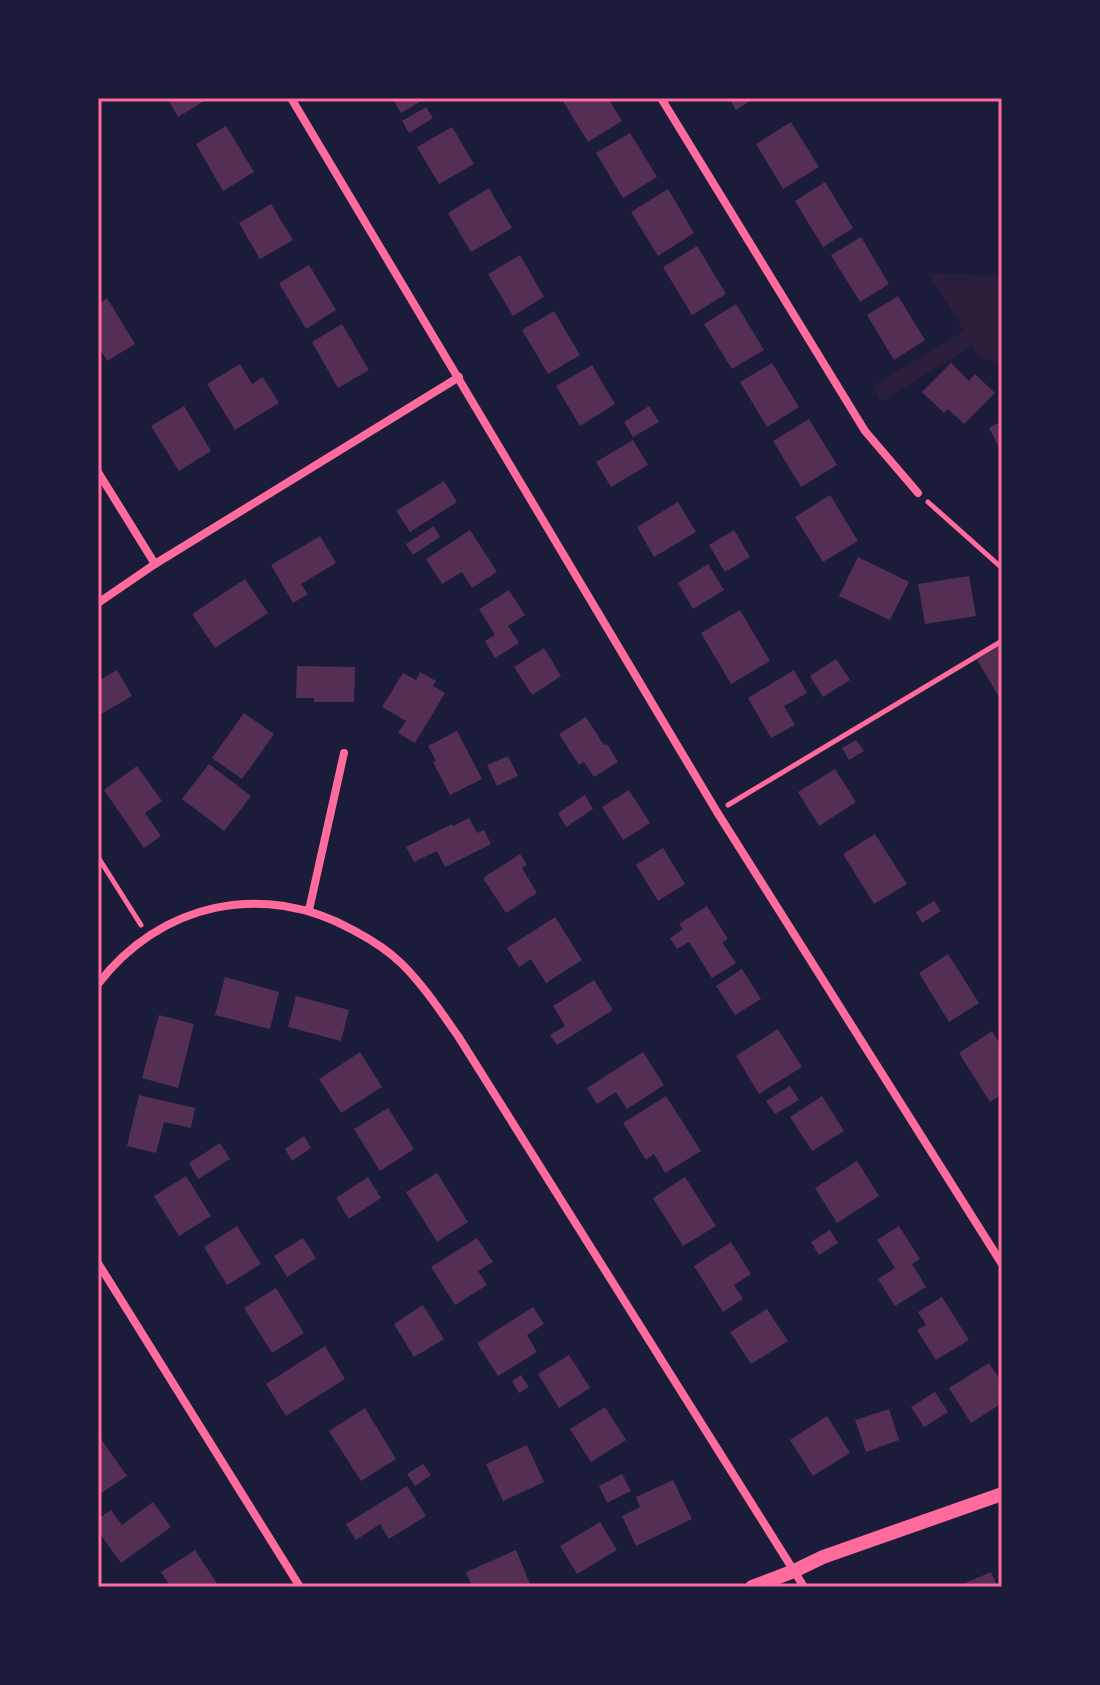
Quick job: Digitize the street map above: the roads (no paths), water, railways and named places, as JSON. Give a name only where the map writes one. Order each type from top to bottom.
[{"type":"street","points":[[291,98],[717,812],[1002,1264]]},
{"type":"street","points":[[661,98],[865,431],[918,493]]},
{"type":"street","points":[[98,603],[155,564],[459,377]]},
{"type":"street","points":[[98,472],[155,564]]},
{"type":"street","points":[[309,910],[344,753]]},
{"type":"street","points":[[98,984],[119,959],[163,927],[199,912],[243,903],[272,903],[309,910],[338,921],[373,941],[402,964],[428,993],[458,1036],[804,1587]]},
{"type":"street","points":[[98,1263],[300,1587]]},
{"type":"street","points":[[752,1587],[823,1557],[1002,1494]]}]
